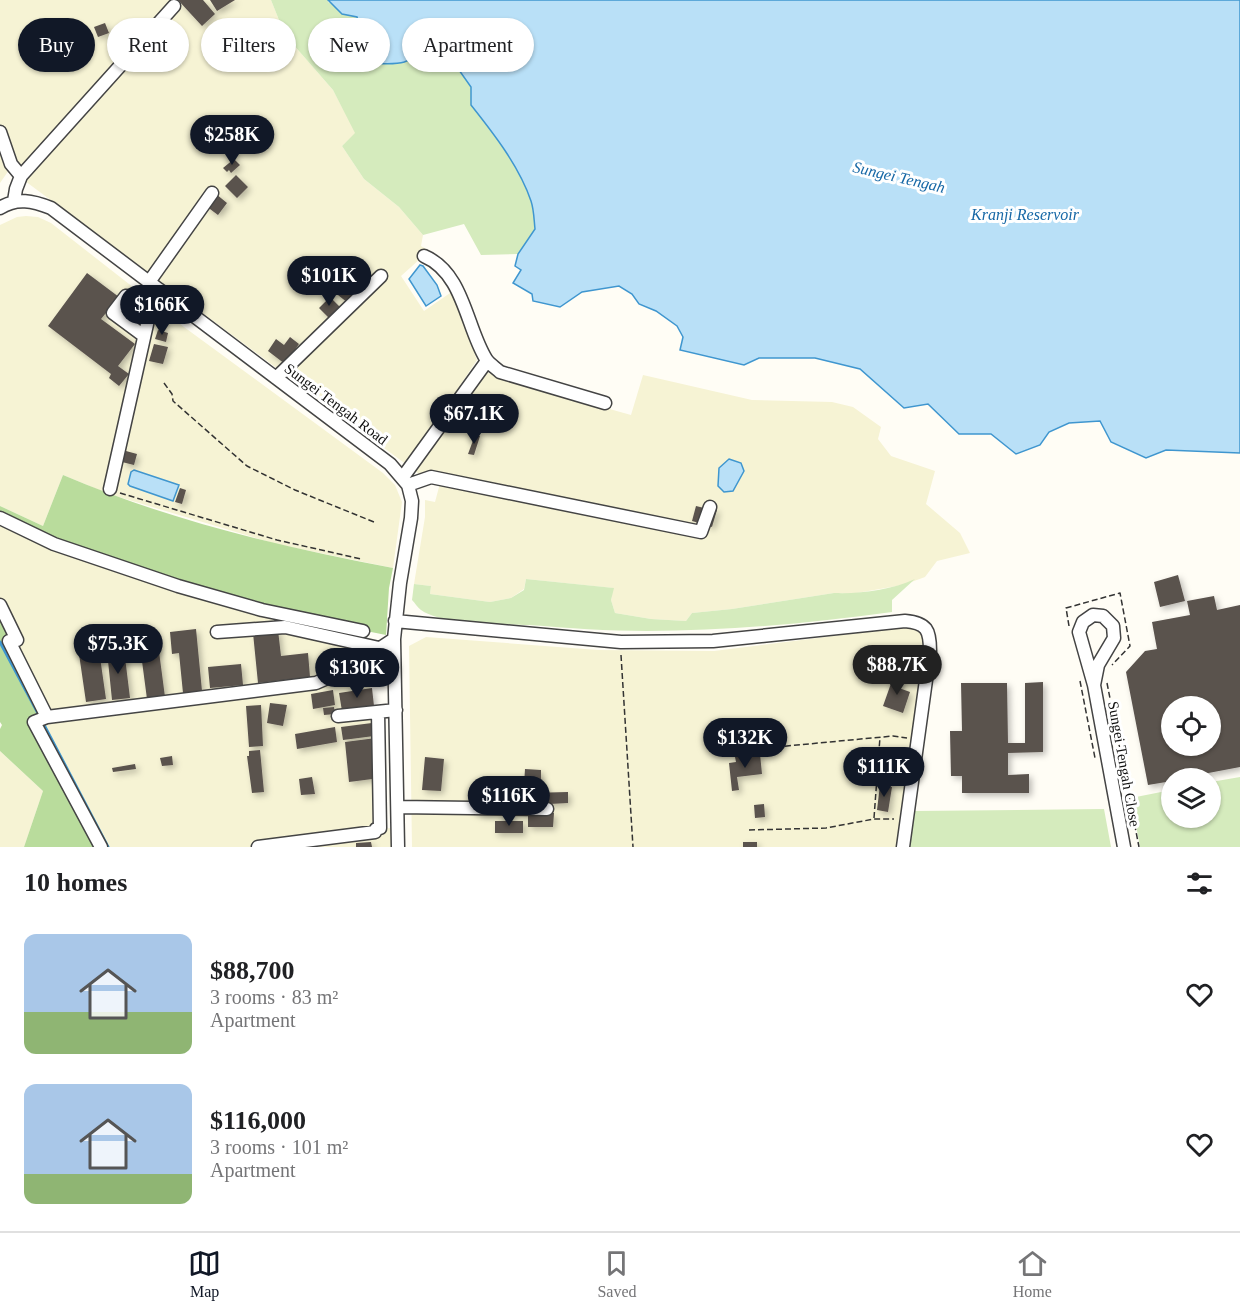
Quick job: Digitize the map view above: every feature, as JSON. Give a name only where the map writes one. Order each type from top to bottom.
[{"type":"street","points":[[0,208],[14,201],[21,176],[174,6]]},
{"type":"street","points":[[0,132],[11,164],[21,176]]},
{"type":"street","points":[[144,336],[113,313],[126,296],[137,304],[153,285],[184,230],[212,193]]},
{"type":"street","name":"Sungei Tengah Road","points":[[14,201],[26,201],[51,208],[390,464],[406,481]]},
{"type":"street","points":[[424,256],[433,260],[457,287],[487,361],[500,372],[605,403]]},
{"type":"street","points":[[276,378],[381,276]]},
{"type":"street","points":[[110,489],[153,301],[153,285]]},
{"type":"street","points":[[406,481],[487,361]]},
{"type":"street","points":[[406,481],[430,477],[701,532],[710,507]]},
{"type":"street","points":[[398,847],[394,639],[411,518],[412,501],[406,481]]},
{"type":"street","points":[[0,518],[54,544],[178,586],[262,610],[363,631]]},
{"type":"street","points":[[0,605],[17,640],[9,641],[47,717]]},
{"type":"street","name":"Sungei Tengah Close","points":[[1095,686],[1098,665],[1114,638],[1113,626],[1103,616],[1093,615],[1083,622],[1079,632],[1095,686],[1124,847]]},
{"type":"street","points":[[395,621],[621,642],[713,641],[905,621],[914,622],[926,628],[930,636],[930,651],[903,847]]},
{"type":"street","points":[[217,632],[285,627],[379,648]]},
{"type":"street","points":[[101,847],[34,722],[47,717],[316,683],[336,676],[394,639]]},
{"type":"street","points":[[338,716],[396,710]]},
{"type":"street","points":[[258,847],[375,832],[380,828],[378,712]]},
{"type":"street","points":[[398,807],[547,808]]},
{"type":"path","points":[[164,383],[172,394],[173,401],[247,466],[295,490],[374,522]]},
{"type":"path","points":[[110,489],[277,540],[361,559]]},
{"type":"path","points":[[173,509],[175,503]]},
{"type":"path","points":[[621,642],[633,847]]},
{"type":"path","points":[[776,747],[893,736],[917,740]]},
{"type":"path","points":[[874,819],[880,737]]},
{"type":"path","points":[[749,830],[826,828],[874,819],[907,819]]},
{"type":"shaded area","points":[[0,0],[271,0],[278,18],[201,18],[201,72],[296,72],[296,48],[308,61],[308,72],[317,72],[333,90],[356,133],[342,146],[364,179],[399,207],[423,235],[421,246],[426,249],[420,259],[401,276],[424,311],[453,291],[477,360],[407,465],[25,181],[9,170],[0,183]]},
{"type":"shaded area","points":[[17,217],[38,217],[51,223],[184,327],[383,473],[395,485],[402,502],[393,568],[276,544],[109,494],[63,475],[43,526],[0,506],[0,225]]},
{"type":"shaded area","points":[[486,372],[513,382],[631,415],[643,375],[752,400],[832,402],[853,407],[881,427],[878,439],[891,456],[935,471],[926,504],[960,533],[970,553],[937,561],[925,577],[903,585],[851,594],[834,593],[692,613],[686,621],[651,619],[615,613],[611,600],[613,588],[526,579],[524,589],[511,598],[490,602],[430,594],[431,586],[414,584],[425,517],[425,500],[435,502],[442,476],[424,473],[420,475],[414,470]]},
{"type":"shaded area","points":[[0,518],[363,631],[373,707],[376,829],[392,828],[393,847],[101,847],[34,722],[0,605]]},
{"type":"shaded area","points":[[904,627],[922,633],[925,644],[896,847],[412,847],[409,646],[426,637],[598,650],[714,651]]},
{"type":"shaded area","points":[[0,751],[43,791],[24,847],[0,847]]},
{"type":"green space","points":[[271,0],[328,0],[357,18],[308,18],[308,61],[296,48],[296,18],[278,18]]},
{"type":"green space","points":[[402,48],[402,72],[460,72],[471,87],[471,105],[520,175],[532,204],[535,229],[518,254],[481,255],[464,224],[423,235],[399,207],[364,179],[342,146],[355,133],[333,90],[317,72],[390,72],[390,50]]},
{"type":"green space","points":[[63,475],[184,519],[309,551],[393,568],[389,588],[386,635],[262,610],[178,586],[0,518],[0,506],[43,526]]},
{"type":"green space","points":[[526,579],[614,588],[611,600],[615,613],[651,619],[686,621],[692,613],[834,593],[876,590],[915,579],[892,600],[892,612],[801,623],[708,630],[647,631],[473,623],[431,615],[420,609],[412,600],[414,584],[431,586],[430,594],[490,602],[511,598],[524,590]]},
{"type":"green space","points":[[0,605],[10,641],[47,717],[34,721],[101,847],[24,847],[43,791],[0,751],[2,725],[0,722]]},
{"type":"green space","points":[[1240,777],[1240,847],[1140,847],[1131,798],[1161,792],[1161,828],[1221,828],[1221,780]]},
{"type":"green space","points":[[1104,809],[1111,847],[910,847],[915,811]]},
{"type":"water","name":"Kranji Reservoir","points":[[328,0],[1240,0],[1240,453],[1166,450],[1146,458],[1111,442],[1100,421],[1069,423],[1049,432],[1040,445],[1016,454],[991,434],[959,434],[928,404],[904,408],[860,369],[815,358],[759,358],[744,365],[680,350],[683,337],[677,326],[656,311],[639,304],[632,294],[619,286],[582,292],[560,307],[533,301],[532,294],[513,283],[521,270],[515,266],[518,254],[535,229],[532,204],[513,163],[471,105],[471,87],[460,72],[534,72],[534,18],[402,18],[402,63],[394,64],[390,64],[390,18],[357,18],[342,14]]},
{"type":"water","points":[[420,265],[437,285],[441,296],[426,306],[409,279]]},
{"type":"water","points":[[729,459],[741,463],[744,471],[733,491],[724,492],[718,486],[719,468]]},
{"type":"water","points":[[134,470],[179,485],[173,501],[130,486],[128,484],[131,472]]},
{"type":"building","points":[[178,0],[203,0],[215,14],[211,18],[201,18],[201,25]]},
{"type":"building","points":[[210,0],[235,0],[217,11]]},
{"type":"building","points":[[105,23],[107,34],[98,37],[95,27]]},
{"type":"building","points":[[234,159],[240,165],[231,173],[229,170],[227,172],[223,168]]},
{"type":"building","points":[[236,175],[248,187],[237,198],[225,186]]},
{"type":"building","points":[[216,194],[227,203],[218,215],[206,206]]},
{"type":"building","points":[[87,273],[119,297],[101,319],[135,344],[118,366],[129,374],[119,386],[109,378],[111,374],[48,326]]},
{"type":"building","points":[[346,284],[356,292],[348,303],[338,295]]},
{"type":"building","points":[[330,297],[340,307],[329,318],[319,308]]},
{"type":"building","points":[[158,330],[168,333],[166,342],[155,339]]},
{"type":"building","points":[[290,337],[299,344],[285,364],[268,351],[276,339],[284,345]]},
{"type":"building","points":[[154,344],[168,347],[163,364],[149,361]]},
{"type":"building","points":[[474,395],[497,402],[495,409],[491,408],[488,419],[468,413]]},
{"type":"building","points":[[475,435],[480,436],[474,455],[468,454]]},
{"type":"building","points":[[126,451],[137,454],[134,465],[122,462]]},
{"type":"building","points":[[180,488],[186,490],[182,504],[175,502]]},
{"type":"building","points":[[696,506],[704,508],[699,523],[692,521]]},
{"type":"building","points":[[712,508],[717,510],[712,527],[706,525]]},
{"type":"building","points":[[1178,575],[1185,601],[1160,607],[1154,582]]},
{"type":"building","points":[[1214,596],[1217,610],[1240,605],[1240,767],[1221,771],[1221,768],[1161,768],[1161,783],[1148,785],[1126,672],[1145,651],[1157,649],[1152,622],[1190,615],[1187,601]]},
{"type":"building","points":[[196,629],[202,691],[183,693],[179,653],[172,654],[170,632]]},
{"type":"building","points":[[278,630],[281,656],[308,653],[310,677],[258,683],[253,633]]},
{"type":"building","points":[[158,644],[165,697],[147,699],[140,646]]},
{"type":"building","points":[[124,649],[130,698],[112,700],[107,651]]},
{"type":"building","points":[[99,650],[106,699],[86,702],[79,654]]},
{"type":"building","points":[[241,664],[243,685],[210,688],[208,667]]},
{"type":"building","points":[[894,675],[903,678],[899,688],[910,692],[903,713],[883,706]]},
{"type":"building","points":[[1043,682],[1043,752],[1008,753],[1008,775],[1029,774],[1029,793],[962,793],[962,776],[951,776],[950,731],[962,731],[961,683],[1007,683],[1008,743],[1025,743],[1025,683]]},
{"type":"building","points":[[372,688],[374,706],[342,711],[339,693]]},
{"type":"building","points":[[333,690],[335,705],[313,709],[311,694]]},
{"type":"building","points":[[270,703],[287,705],[283,726],[267,723]]},
{"type":"building","points":[[261,705],[263,746],[249,747],[246,706]]},
{"type":"building","points":[[334,707],[335,714],[324,715],[323,708]]},
{"type":"building","points":[[372,723],[374,736],[343,740],[341,727]]},
{"type":"building","points":[[335,727],[337,742],[297,749],[295,734]]},
{"type":"building","points":[[376,738],[380,778],[349,782],[345,742]]},
{"type":"building","points":[[260,750],[264,792],[252,793],[247,756],[249,756],[249,751]]},
{"type":"building","points":[[760,754],[762,774],[737,777],[739,790],[732,791],[729,763],[736,762],[735,757]]},
{"type":"building","points":[[172,756],[173,765],[162,766],[160,758]]},
{"type":"building","points":[[425,757],[444,759],[441,791],[422,790]]},
{"type":"building","points":[[882,757],[895,758],[892,783],[879,781]]},
{"type":"building","points":[[135,764],[136,769],[113,772],[112,768]]},
{"type":"building","points":[[525,769],[541,770],[541,786],[524,785]]},
{"type":"building","points":[[312,777],[315,794],[301,795],[299,779]]},
{"type":"building","points":[[880,785],[892,787],[888,812],[877,810]]},
{"type":"building","points":[[568,792],[568,803],[531,805],[530,793]]},
{"type":"building","points":[[764,804],[765,817],[755,818],[754,805]]},
{"type":"building","points":[[528,813],[554,813],[553,827],[528,827]]},
{"type":"building","points":[[495,821],[523,821],[523,833],[495,833]]},
{"type":"building","points":[[371,842],[372,847],[356,847],[356,843]]},
{"type":"building","points":[[743,842],[757,842],[757,847],[743,847]]},
{"type":"waterway","points":[[0,642],[40,717]]},
{"type":"waterway","points":[[43,723],[108,847]]},
{"type":"water label","name":"Sungei Tengah","points":[[899,177]]}]
